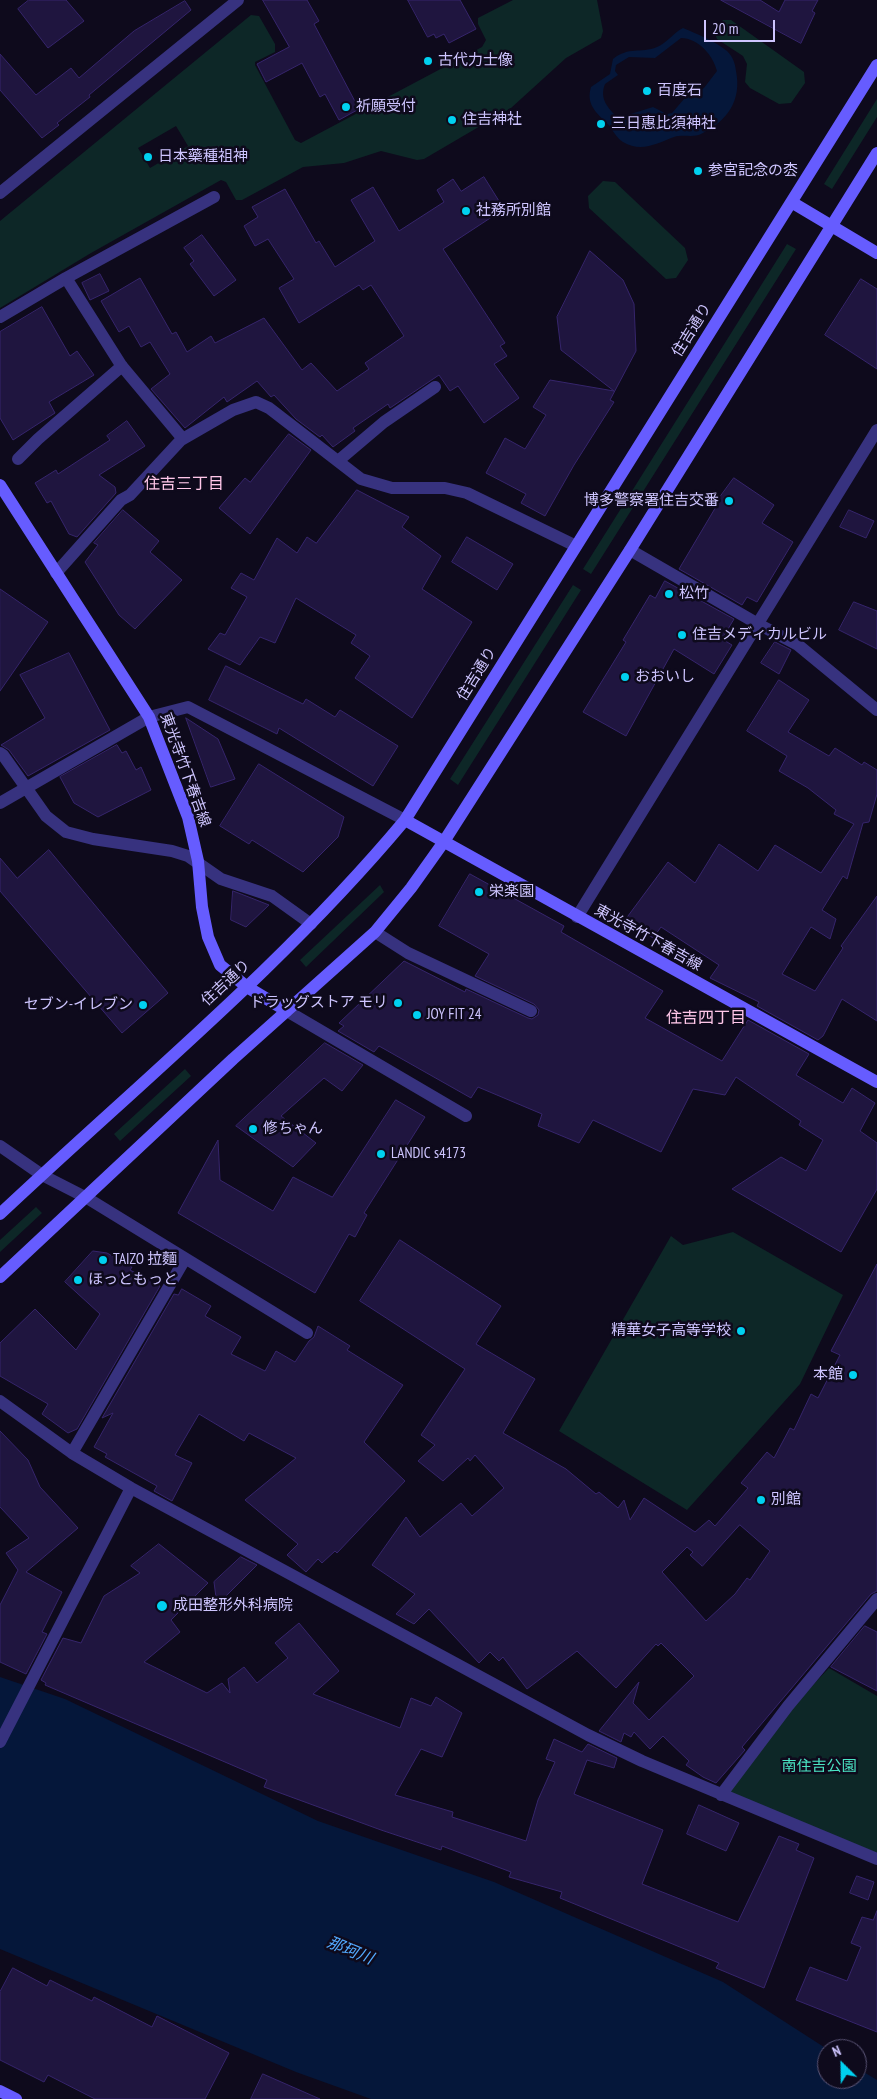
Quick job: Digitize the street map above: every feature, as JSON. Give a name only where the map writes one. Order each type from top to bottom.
[{"type":"street","points":[[0,193],[238,0]]},
{"type":"street","name":"住吉通り","points":[[0,1214],[247,987],[311,924],[371,860],[405,820],[793,203],[877,65]]},
{"type":"street","points":[[0,1277],[287,1010],[376,932],[411,888],[443,843],[630,550],[877,153]]},
{"type":"street","points":[[0,317],[66,278],[214,197]]},
{"type":"street","points":[[793,203],[877,253]]},
{"type":"street","points":[[66,278],[122,366],[183,439]]},
{"type":"street","points":[[18,459],[38,439],[122,366]]},
{"type":"street","points":[[338,461],[384,422],[435,387]]},
{"type":"street","points":[[56,573],[121,500],[130,495],[183,439],[233,410],[256,402],[269,408],[361,479],[392,488],[445,488],[467,493],[576,546]]},
{"type":"street","points":[[577,917],[877,430]]},
{"type":"street","name":"東光寺竹下春吉線","points":[[0,485],[149,717],[188,817],[198,861],[202,907],[208,937],[220,965],[247,987],[287,1010]]},
{"type":"street","points":[[630,550],[798,645],[877,710]]},
{"type":"street","points":[[0,803],[149,717],[188,707],[405,820]]},
{"type":"street","points":[[0,753],[46,816],[66,832],[93,839],[172,851],[198,861],[211,874],[221,879],[272,896],[311,924]]},
{"type":"street","name":"東光寺竹下春吉線","points":[[405,820],[443,843],[877,1082]]},
{"type":"street","points":[[376,932],[408,952],[531,1011]]},
{"type":"street","points":[[287,1010],[466,1116]]},
{"type":"street","points":[[0,1146],[42,1175],[87,1198],[307,1333]]},
{"type":"street","points":[[72,1453],[185,1259]]},
{"type":"street","points":[[0,1401],[72,1453],[131,1488],[588,1735],[721,1795],[877,1859]]},
{"type":"street","points":[[0,1742],[131,1488]]},
{"type":"street","points":[[721,1795],[788,1706],[875,1604]]},
{"type":"street","points":[[0,2091],[16,2099]]},
{"type":"green space","points":[[513,0],[597,0],[603,31],[601,38],[566,58],[511,108],[424,159],[417,160],[381,151],[344,163],[303,167],[242,200],[236,200],[226,182],[221,180],[91,253],[0,308],[0,221],[251,15],[259,16],[275,44],[275,52],[255,62],[255,65],[295,140],[301,143],[482,47],[486,40],[478,24],[478,18]],"holes":[[[176,126],[188,146],[150,168],[138,148]]]},
{"type":"green space","points":[[723,20],[731,20],[804,72],[805,83],[791,103],[779,104],[750,88],[745,82],[747,64],[743,56],[717,39],[714,31]]},
{"type":"green space","points":[[877,99],[877,117],[832,189],[824,184]]},
{"type":"green space","points":[[603,181],[615,182],[685,248],[688,260],[676,278],[666,279],[589,208],[588,196]]},
{"type":"green space","points":[[787,244],[796,249],[591,574],[583,569]]},
{"type":"green space","points":[[573,585],[581,590],[458,785],[450,779]]},
{"type":"green space","points":[[380,885],[384,892],[306,967],[300,960]]},
{"type":"green space","points":[[185,1069],[191,1076],[120,1141],[114,1134]]},
{"type":"green space","points":[[36,1207],[42,1213],[0,1252],[0,1240]]},
{"type":"green space","points":[[733,1232],[843,1295],[800,1384],[687,1510],[559,1431],[671,1236],[683,1245]]},
{"type":"green space","name":"南住吉公園","points":[[829,1668],[877,1696],[877,1853],[728,1793],[795,1704]]},
{"type":"water","points":[[683,28],[706,38],[729,53],[736,68],[737,82],[737,92],[731,109],[710,129],[695,136],[677,136],[643,147],[636,147],[623,142],[592,107],[590,98],[591,87],[610,74],[613,59],[619,55],[629,51],[657,47]],"holes":[[[681,38],[704,48],[715,65],[717,71],[704,88],[684,99],[672,113],[667,114],[653,107],[618,118],[608,107],[603,94],[605,84],[618,75],[615,71],[616,65],[629,57],[655,58]]]},
{"type":"water","name":"那珂川","points":[[0,1677],[65,1699],[318,1821],[494,1882],[723,1982],[817,2043],[817,2089],[867,2089],[867,2074],[877,2080],[877,2099],[371,2099],[296,2072],[0,1949]]},
{"type":"building","points":[[29,0],[66,0],[84,21],[48,48],[18,9]]},
{"type":"building","points":[[263,0],[307,0],[319,21],[314,24],[359,109],[339,120],[325,94],[320,97],[302,63],[266,82],[257,64],[289,47]]},
{"type":"building","points":[[408,0],[460,0],[476,29],[449,43],[444,34],[436,38],[434,34],[428,37]]},
{"type":"building","points":[[721,0],[760,0],[779,12],[785,0],[818,0],[812,11],[815,13],[801,43]]},
{"type":"building","points":[[185,1],[191,10],[89,95],[90,97],[57,123],[59,125],[42,138],[0,90],[0,54],[36,95],[71,68],[79,78],[134,31]]},
{"type":"building","points":[[484,177],[504,209],[443,249],[505,343],[500,346],[507,356],[494,364],[519,398],[484,423],[458,386],[450,391],[439,375],[390,408],[388,404],[353,428],[355,431],[333,447],[322,435],[320,437],[296,419],[274,395],[271,397],[257,381],[227,402],[224,397],[185,428],[151,389],[170,374],[150,342],[141,347],[129,326],[119,332],[101,301],[140,278],[172,334],[176,332],[187,352],[211,336],[215,343],[264,318],[302,370],[311,363],[337,391],[369,369],[365,363],[404,336],[371,285],[363,290],[359,285],[299,323],[279,288],[294,279],[268,239],[255,246],[244,226],[258,217],[252,207],[285,189],[316,243],[319,241],[335,267],[375,241],[351,200],[373,187],[399,231],[444,202],[437,190],[453,179],[461,191]]},
{"type":"building","points":[[202,235],[236,280],[214,296],[190,264],[194,261],[184,248]]},
{"type":"building","points":[[590,251],[623,280],[634,304],[636,351],[610,400],[614,402],[574,465],[545,516],[521,503],[526,494],[486,473],[505,438],[525,449],[546,415],[533,407],[550,380],[614,391],[561,350],[557,317]]},
{"type":"building","points":[[100,274],[109,291],[90,300],[82,283]]},
{"type":"building","points":[[861,279],[877,289],[877,369],[825,335]]},
{"type":"building","points":[[42,307],[70,356],[77,351],[94,375],[49,402],[55,413],[13,440],[0,418],[0,332]]},
{"type":"building","points":[[127,421],[145,446],[99,475],[115,487],[116,493],[77,537],[69,534],[51,501],[47,503],[35,483],[56,470],[58,474],[110,440],[107,436]]},
{"type":"building","points":[[289,434],[311,450],[250,534],[219,508],[245,478],[250,482]]},
{"type":"building","points":[[734,478],[774,505],[762,523],[793,542],[757,602],[747,597],[742,605],[679,569],[717,505],[715,504]]},
{"type":"building","points":[[357,490],[409,517],[402,527],[441,556],[422,589],[472,622],[412,718],[355,678],[370,656],[351,643],[356,635],[296,598],[275,643],[260,637],[240,665],[208,649],[220,633],[225,635],[247,597],[231,588],[241,573],[254,580],[277,538],[297,553],[307,537],[316,543]]},
{"type":"building","points":[[123,510],[159,541],[150,552],[182,580],[135,629],[119,615],[85,562],[98,545],[94,543]]},
{"type":"building","points":[[849,510],[874,521],[866,538],[840,527]]},
{"type":"building","points":[[467,537],[513,564],[497,590],[452,562]]},
{"type":"building","points":[[665,581],[734,619],[722,639],[732,645],[714,674],[674,649],[626,736],[583,712],[626,642],[623,640],[650,595],[655,598]]},
{"type":"building","points":[[0,589],[48,622],[0,691]]},
{"type":"building","points":[[854,602],[877,611],[877,649],[839,630]]},
{"type":"building","points":[[775,642],[791,650],[779,674],[761,663]]},
{"type":"building","points":[[69,653],[110,730],[28,776],[9,750],[1,745],[45,718],[20,675]]},
{"type":"building","points":[[226,666],[303,704],[306,699],[335,717],[340,710],[398,746],[373,786],[279,728],[277,734],[209,700]]},
{"type":"building","points":[[779,680],[809,700],[788,732],[829,756],[835,748],[862,765],[864,762],[877,770],[877,794],[869,822],[863,823],[847,879],[843,876],[822,910],[836,919],[830,939],[811,927],[782,974],[815,991],[843,948],[841,946],[877,896],[877,1021],[842,999],[823,1036],[818,1040],[757,1006],[759,1002],[710,978],[719,965],[661,927],[653,938],[625,920],[668,862],[695,883],[719,844],[758,871],[775,845],[821,873],[854,824],[834,814],[836,810],[808,788],[779,771],[787,756],[747,731]]},
{"type":"building","points":[[186,718],[218,739],[235,779],[211,787]]},
{"type":"building","points":[[117,745],[122,753],[126,751],[136,770],[141,767],[151,790],[98,817],[74,803],[60,777]]},
{"type":"building","points":[[259,764],[344,817],[338,837],[303,872],[252,840],[249,844],[220,826]]},
{"type":"building","points":[[49,850],[168,993],[122,1033],[0,891],[0,858],[17,878]]},
{"type":"building","points":[[470,874],[564,926],[561,932],[663,991],[645,1018],[722,1061],[748,1020],[809,1054],[796,1075],[843,1103],[852,1088],[875,1103],[860,1131],[877,1143],[877,1189],[841,1252],[732,1189],[781,1157],[806,1171],[823,1140],[799,1125],[801,1121],[736,1077],[725,1095],[693,1089],[661,1152],[593,1120],[579,1143],[538,1126],[542,1114],[478,1087],[471,1098],[379,1046],[374,1052],[338,1031],[344,1026],[339,1023],[404,961],[465,992],[466,989],[528,1018],[532,1019],[538,1015],[539,1010],[534,1004],[475,976],[489,954],[439,926]]},
{"type":"building","points":[[233,891],[269,905],[246,927],[231,920]]},
{"type":"building","points":[[325,1043],[363,1065],[342,1091],[324,1078],[281,1116],[316,1143],[293,1167],[236,1126]]},
{"type":"building","points":[[396,1100],[425,1117],[364,1213],[367,1215],[355,1237],[349,1234],[315,1293],[178,1213],[218,1140],[220,1180],[273,1211],[293,1177],[332,1197]]},
{"type":"building","points":[[400,1240],[501,1306],[476,1344],[535,1379],[503,1433],[566,1469],[596,1494],[599,1492],[618,1508],[624,1500],[630,1520],[644,1498],[695,1532],[709,1520],[715,1526],[748,1488],[741,1483],[767,1452],[774,1458],[790,1428],[794,1430],[811,1394],[818,1398],[840,1355],[831,1351],[877,1264],[877,1591],[871,1594],[742,1747],[745,1750],[716,1783],[703,1777],[686,1765],[689,1761],[663,1736],[650,1749],[634,1732],[631,1737],[624,1733],[621,1742],[599,1731],[639,1682],[633,1703],[649,1720],[694,1676],[661,1643],[658,1646],[656,1644],[616,1688],[577,1651],[527,1689],[503,1657],[499,1661],[490,1652],[479,1663],[429,1609],[414,1624],[396,1614],[415,1594],[372,1565],[406,1517],[420,1537],[461,1503],[472,1516],[504,1488],[475,1455],[470,1461],[468,1458],[443,1481],[418,1461],[435,1445],[421,1435],[465,1369],[360,1301]],"holes":[[[740,1525],[770,1551],[750,1580],[747,1578],[735,1594],[706,1621],[662,1572],[687,1547],[693,1552],[690,1555],[702,1566]]]},
{"type":"building","points":[[93,1251],[107,1253],[132,1267],[130,1270],[160,1286],[77,1429],[68,1433],[42,1414],[48,1404],[0,1376],[0,1343],[35,1309],[76,1350],[100,1314],[65,1282]]},
{"type":"building","points":[[182,1289],[211,1306],[205,1316],[241,1337],[231,1354],[265,1371],[276,1351],[295,1362],[309,1341],[314,1337],[318,1326],[350,1346],[347,1350],[403,1385],[364,1442],[405,1481],[337,1553],[335,1551],[322,1563],[318,1559],[306,1572],[287,1555],[298,1544],[245,1500],[296,1458],[249,1433],[244,1441],[199,1414],[175,1455],[192,1463],[172,1501],[154,1491],[157,1486],[105,1457],[107,1454],[94,1447],[113,1413],[102,1418],[174,1294],[178,1295]]},
{"type":"building","points":[[0,1431],[28,1460],[40,1487],[78,1528],[26,1572],[62,1592],[42,1632],[47,1634],[26,1674],[0,1662],[0,1605],[18,1570],[6,1553],[29,1538],[0,1507]]},
{"type":"building","points":[[159,1544],[208,1583],[171,1620],[180,1632],[144,1662],[207,1693],[222,1683],[230,1693],[228,1679],[244,1667],[257,1683],[288,1658],[275,1643],[299,1623],[339,1671],[313,1694],[400,1728],[411,1698],[431,1706],[436,1697],[462,1713],[442,1757],[421,1749],[395,1795],[453,1812],[452,1817],[526,1841],[538,1800],[555,1762],[546,1759],[554,1739],[582,1752],[588,1744],[617,1758],[614,1768],[587,1760],[574,1794],[663,1830],[642,1884],[738,1922],[779,1836],[799,1844],[796,1850],[814,1858],[764,1988],[716,1968],[719,1963],[560,1898],[562,1892],[509,1877],[511,1872],[442,1846],[441,1850],[264,1787],[267,1780],[45,1685],[46,1683],[41,1680],[63,1638],[81,1643],[104,1596],[140,1573],[131,1566]]},
{"type":"building","points":[[241,1557],[257,1565],[217,1605],[214,1582]]},
{"type":"building","points":[[865,1626],[877,1632],[877,1691],[831,1667]]},
{"type":"building","points":[[699,1805],[739,1823],[726,1851],[687,1834]]},
{"type":"building","points":[[857,1876],[874,1882],[868,1900],[850,1893]]},
{"type":"building","points":[[877,1911],[877,2032],[796,2000],[810,1967],[847,1981],[861,1947],[851,1943],[862,1917],[873,1920]]},
{"type":"building","points":[[13,1968],[47,1986],[50,1980],[92,2001],[94,1997],[152,2027],[157,2016],[229,2053],[205,2099],[95,2099],[48,2075],[44,2082],[0,2060],[0,1992]]},
{"type":"building","points":[[263,2074],[320,2099],[251,2099]]},
{"type":"place","name":"古代力士像","points":[[428,61]]},
{"type":"place","name":"百度石","points":[[647,91]]},
{"type":"place","name":"祈願受付","points":[[346,107]]},
{"type":"place","name":"住吉神社","points":[[452,120]]},
{"type":"place","name":"三日惠比須神社","points":[[601,124]]},
{"type":"place","name":"日本藥種祖神","points":[[148,157]]},
{"type":"place","name":"参宮記念の枩","points":[[698,171]]},
{"type":"place","name":"社務所別館","points":[[466,211]]},
{"type":"place","name":"博多警察署住吉交番","points":[[729,501]]},
{"type":"place","name":"松竹","points":[[669,594]]},
{"type":"place","name":"住吉メディカルビル","points":[[682,635]]},
{"type":"place","name":"おおいし","points":[[625,677]]},
{"type":"place","name":"栄楽園","points":[[479,892]]},
{"type":"place","name":"ドラッグストア モリ","points":[[398,1003]]},
{"type":"place","name":"セブン-イレブン","points":[[143,1005]]},
{"type":"place","name":"JOY FIT 24","points":[[417,1015]]},
{"type":"place","name":"修ちゃん","points":[[253,1129]]},
{"type":"place","name":"LANDIC s4173","points":[[381,1154]]},
{"type":"place","name":"TAIZO 拉麵","points":[[103,1260]]},
{"type":"place","name":"ほっともっと","points":[[78,1280]]},
{"type":"place","name":"精華女子高等学校","points":[[741,1331]]},
{"type":"place","name":"本館","points":[[853,1375]]},
{"type":"place","name":"別館","points":[[761,1500]]},
{"type":"place","name":"成田整形外科病院","points":[[162,1606]]},
{"type":"district","name":"住吉三丁目","points":[[184,484]]},
{"type":"district","name":"住吉四丁目","points":[[706,1018]]}]
